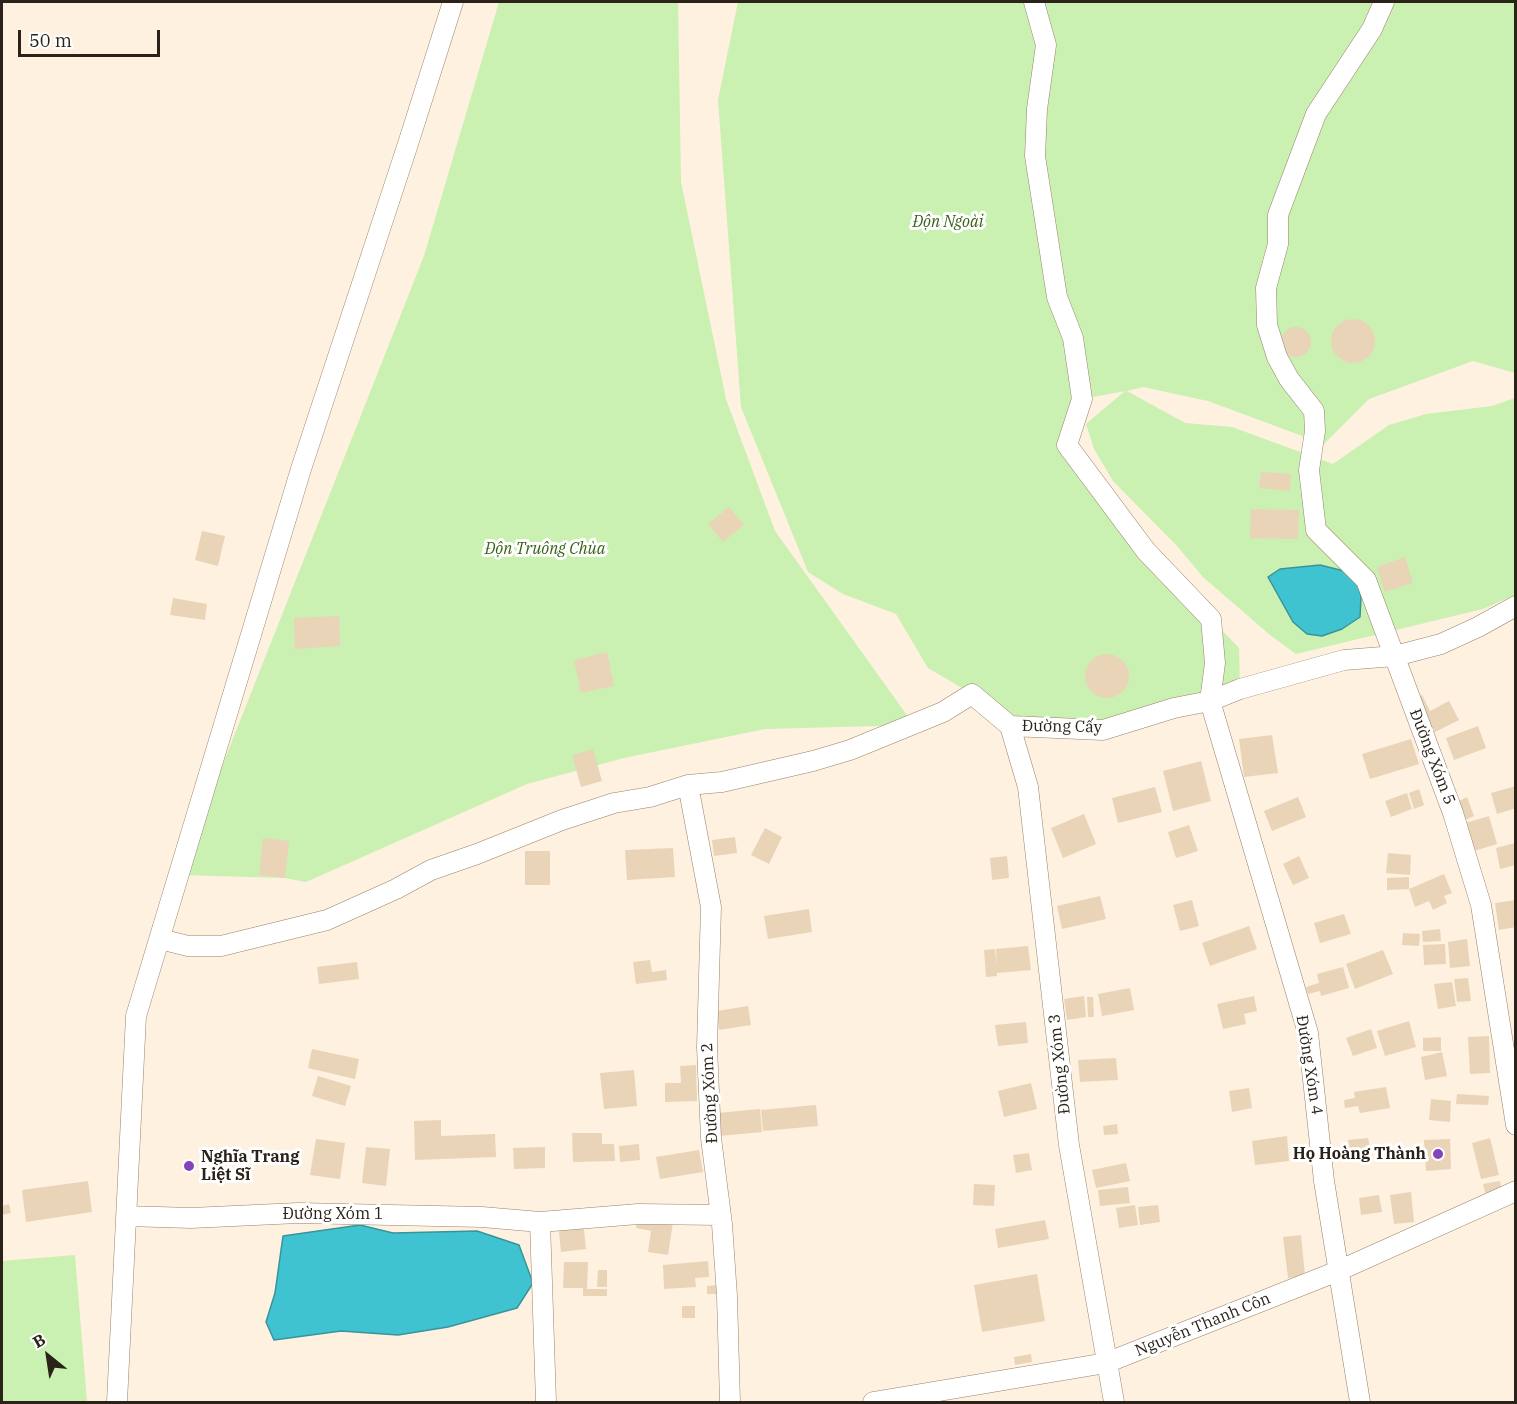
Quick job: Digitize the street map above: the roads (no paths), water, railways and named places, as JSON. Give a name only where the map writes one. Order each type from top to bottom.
[{"type":"street","points":[[117,1402],[136,1016],[301,469],[453,2]]},
{"type":"street","points":[[1034,2],[1046,45],[1037,109],[1035,156],[1058,297],[1073,338],[1082,399],[1066,445],[1146,551],[1211,619],[1215,663],[1210,701]]},
{"type":"street","name":"Đường Xóm 5","points":[[1384,2],[1372,28],[1316,114],[1278,215],[1278,244],[1266,288],[1267,326],[1281,365],[1314,411],[1315,431],[1309,470],[1316,530],[1366,580],[1453,813],[1482,905],[1515,1125]]},
{"type":"street","name":"Đường Cấy","points":[[688,785],[722,782],[850,750],[943,712],[972,694],[1010,726],[1103,730],[1174,708],[1210,701],[1240,689],[1344,660],[1395,656],[1441,644],[1515,606]]},
{"type":"street","name":"Đường Xóm 4","points":[[1210,701],[1308,1033],[1324,1181],[1360,1402]]},
{"type":"street","name":"Đường Xóm 3","points":[[1010,726],[1028,787],[1069,1144],[1114,1402]]},
{"type":"street","points":[[160,939],[188,946],[221,946],[327,920],[396,889],[431,870],[562,820],[614,803],[688,785]]},
{"type":"street","name":"Đường Xóm 2","points":[[688,785],[711,907],[707,1047],[711,1138],[721,1215],[727,1296],[730,1402]]},
{"type":"street","name":"Nguyễn Thanh Côn","points":[[873,1402],[1106,1363],[1338,1271],[1515,1191]]},
{"type":"street","name":"Đường Xóm 1","points":[[127,1216],[191,1218],[320,1213],[482,1217],[540,1222],[638,1214],[721,1215]]},
{"type":"street","points":[[540,1222],[546,1402]]},
{"type":"water","points":[[1320,565],[1344,571],[1356,579],[1361,596],[1360,617],[1342,629],[1322,636],[1307,634],[1293,622],[1268,577],[1280,569]]},
{"type":"water","points":[[360,1225],[393,1233],[477,1231],[519,1245],[533,1283],[517,1308],[448,1327],[398,1335],[341,1331],[274,1340],[266,1322],[275,1293],[283,1236]]},
{"type":"place","name":"Họ Hoàng Thành","points":[[1438,1154]]},
{"type":"place","name":"Nghĩa Trang Liệt Sĩ","points":[[189,1166]]},
{"type":"park label","name":"Độn Ngoài","points":[[948,222]]},
{"type":"park label","name":"Độn Truông Chùa","points":[[545,549]]}]
